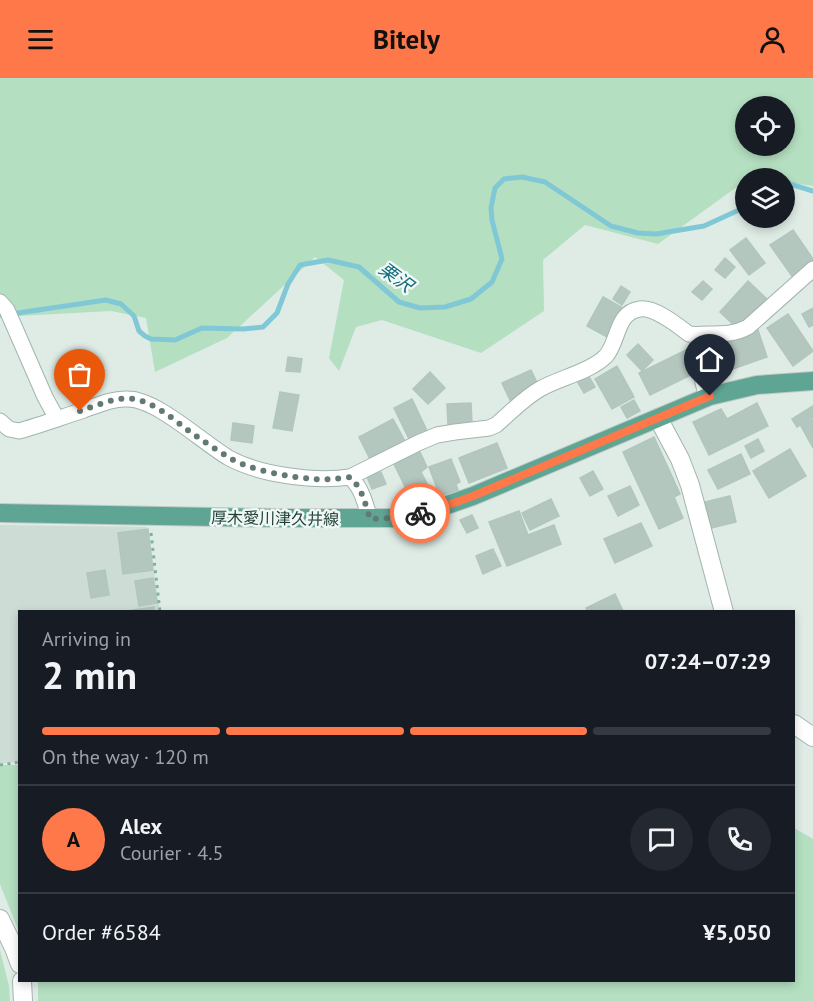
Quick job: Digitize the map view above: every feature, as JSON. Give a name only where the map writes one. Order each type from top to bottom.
[{"type":"main road","name":"厚木愛川津久井線","points":[[0,513],[370,519],[413,515],[448,505],[707,397],[757,385],[813,381]]},
{"type":"street","points":[[0,421],[9,429],[19,431],[117,399],[134,399],[153,406],[228,457],[256,469],[313,479],[350,477],[437,435],[496,425],[539,390],[600,361],[609,351],[622,321],[635,310],[648,309],[689,333],[731,334],[748,327],[813,269]]},
{"type":"street","points":[[4,306],[57,419]]},
{"type":"street","points":[[697,334],[707,397]]},
{"type":"street","points":[[658,418],[680,459],[690,484],[723,610]]},
{"type":"street","points":[[350,477],[357,483],[370,519]]},
{"type":"street","points":[[795,725],[813,737]]},
{"type":"street","points":[[0,919],[18,959]]},
{"type":"street","points":[[22,982],[23,1001]]},
{"type":"path","points":[[150,516],[160,610]]},
{"type":"path","points":[[0,765],[18,762]]},
{"type":"shaded area","points":[[0,525],[147,527],[160,610],[18,610],[18,761],[0,764]]},
{"type":"green space","points":[[0,78],[813,78],[813,186],[795,183],[795,168],[735,168],[735,188],[658,244],[585,225],[543,260],[544,311],[481,353],[382,320],[356,327],[339,371],[329,358],[344,280],[315,257],[227,338],[155,372],[146,318],[111,311],[0,317]]},
{"type":"green space","points":[[0,765],[18,765],[18,929],[0,884]]},
{"type":"green space","points":[[795,829],[813,839],[813,1001],[38,1001],[38,982],[795,982]]},
{"type":"green space","points":[[0,950],[9,986],[10,1001],[0,1001]]},
{"type":"building","points":[[793,230],[813,259],[813,266],[794,279],[770,245]]},
{"type":"building","points":[[746,238],[765,263],[749,275],[730,250]]},
{"type":"building","points":[[725,258],[735,267],[725,278],[715,270]]},
{"type":"building","points":[[703,281],[712,289],[702,300],[692,292]]},
{"type":"building","points":[[748,281],[768,300],[739,330],[720,312]]},
{"type":"building","points":[[621,286],[630,292],[622,305],[613,299]]},
{"type":"building","points":[[603,297],[623,308],[607,337],[587,326]]},
{"type":"building","points":[[813,308],[813,325],[809,327],[802,314]]},
{"type":"building","points":[[788,314],[813,351],[793,366],[767,328]]},
{"type":"building","points":[[757,327],[767,357],[713,376],[702,347]]},
{"type":"building","points":[[638,344],[653,360],[642,371],[627,355]]},
{"type":"building","points":[[688,349],[699,371],[650,395],[639,373]]},
{"type":"building","points":[[288,357],[302,359],[300,372],[286,371]]},
{"type":"building","points":[[617,366],[634,397],[612,409],[595,379]]},
{"type":"building","points":[[531,370],[539,387],[510,400],[502,383]]},
{"type":"building","points":[[430,372],[445,388],[428,404],[413,389]]},
{"type":"building","points":[[588,375],[595,387],[584,393],[577,381]]},
{"type":"building","points":[[280,392],[299,395],[292,431],[273,428]]},
{"type":"building","points":[[412,399],[428,433],[410,441],[394,408]]},
{"type":"building","points":[[634,400],[640,411],[627,418],[621,407]]},
{"type":"building","points":[[471,403],[472,424],[448,426],[447,404]]},
{"type":"building","points":[[757,403],[768,426],[709,455],[693,422],[721,409],[727,419]]},
{"type":"building","points":[[813,406],[813,417],[797,427],[792,419]]},
{"type":"building","points":[[393,419],[406,443],[371,461],[359,437]]},
{"type":"building","points":[[813,419],[813,448],[801,426]]},
{"type":"building","points":[[233,423],[254,426],[252,443],[231,440]]},
{"type":"building","points":[[654,437],[680,494],[674,497],[683,518],[659,529],[623,452]]},
{"type":"building","points":[[758,439],[764,451],[751,458],[745,446]]},
{"type":"building","points":[[497,443],[507,468],[469,483],[459,458]]},
{"type":"building","points":[[790,449],[806,476],[769,498],[753,471]]},
{"type":"building","points":[[420,452],[427,467],[421,472],[433,495],[414,505],[394,464]]},
{"type":"building","points":[[741,454],[750,474],[718,489],[708,470]]},
{"type":"building","points":[[451,459],[460,482],[456,484],[458,490],[440,496],[429,467]]},
{"type":"building","points":[[593,471],[603,489],[590,496],[580,478]]},
{"type":"building","points":[[381,472],[386,484],[372,489],[367,477]]},
{"type":"building","points":[[630,486],[639,505],[618,516],[608,496]]},
{"type":"building","points":[[730,496],[736,522],[711,528],[705,502]]},
{"type":"building","points":[[551,499],[559,516],[530,530],[522,513]]},
{"type":"building","points":[[519,511],[528,535],[554,525],[561,544],[507,566],[489,522]]},
{"type":"building","points":[[472,515],[478,528],[467,533],[460,520]]},
{"type":"building","points":[[641,523],[652,546],[615,563],[604,539]]},
{"type":"building","points":[[148,529],[153,570],[123,574],[118,533]]},
{"type":"building","points":[[493,549],[501,566],[483,574],[476,556]]},
{"type":"building","points":[[105,570],[109,595],[91,598],[87,573]]},
{"type":"building","points":[[153,578],[157,603],[139,606],[135,581]]},
{"type":"building","points":[[615,594],[623,610],[587,610],[586,608]]},
{"type":"building","points":[[154,607],[154,610],[133,610]]},
{"type":"waterway","name":"栗沢","points":[[0,315],[106,300],[121,304],[134,316],[139,331],[151,339],[175,340],[202,328],[263,327],[277,313],[288,284],[300,265],[328,260],[359,267],[399,302],[420,308],[445,307],[471,299],[492,282],[502,259],[491,208],[495,188],[504,179],[522,177],[545,182],[611,226],[638,233],[656,234],[704,226],[735,212]]},
{"type":"waterway","name":"栗沢","points":[[795,185],[813,191]]},
{"type":"way so far","points":[[80,411],[117,399],[134,399],[153,406],[228,457],[256,469],[313,479],[350,477],[357,483],[370,519],[420,513]]},
{"type":"route","points":[[420,513],[473,496],[710,396]]}]
